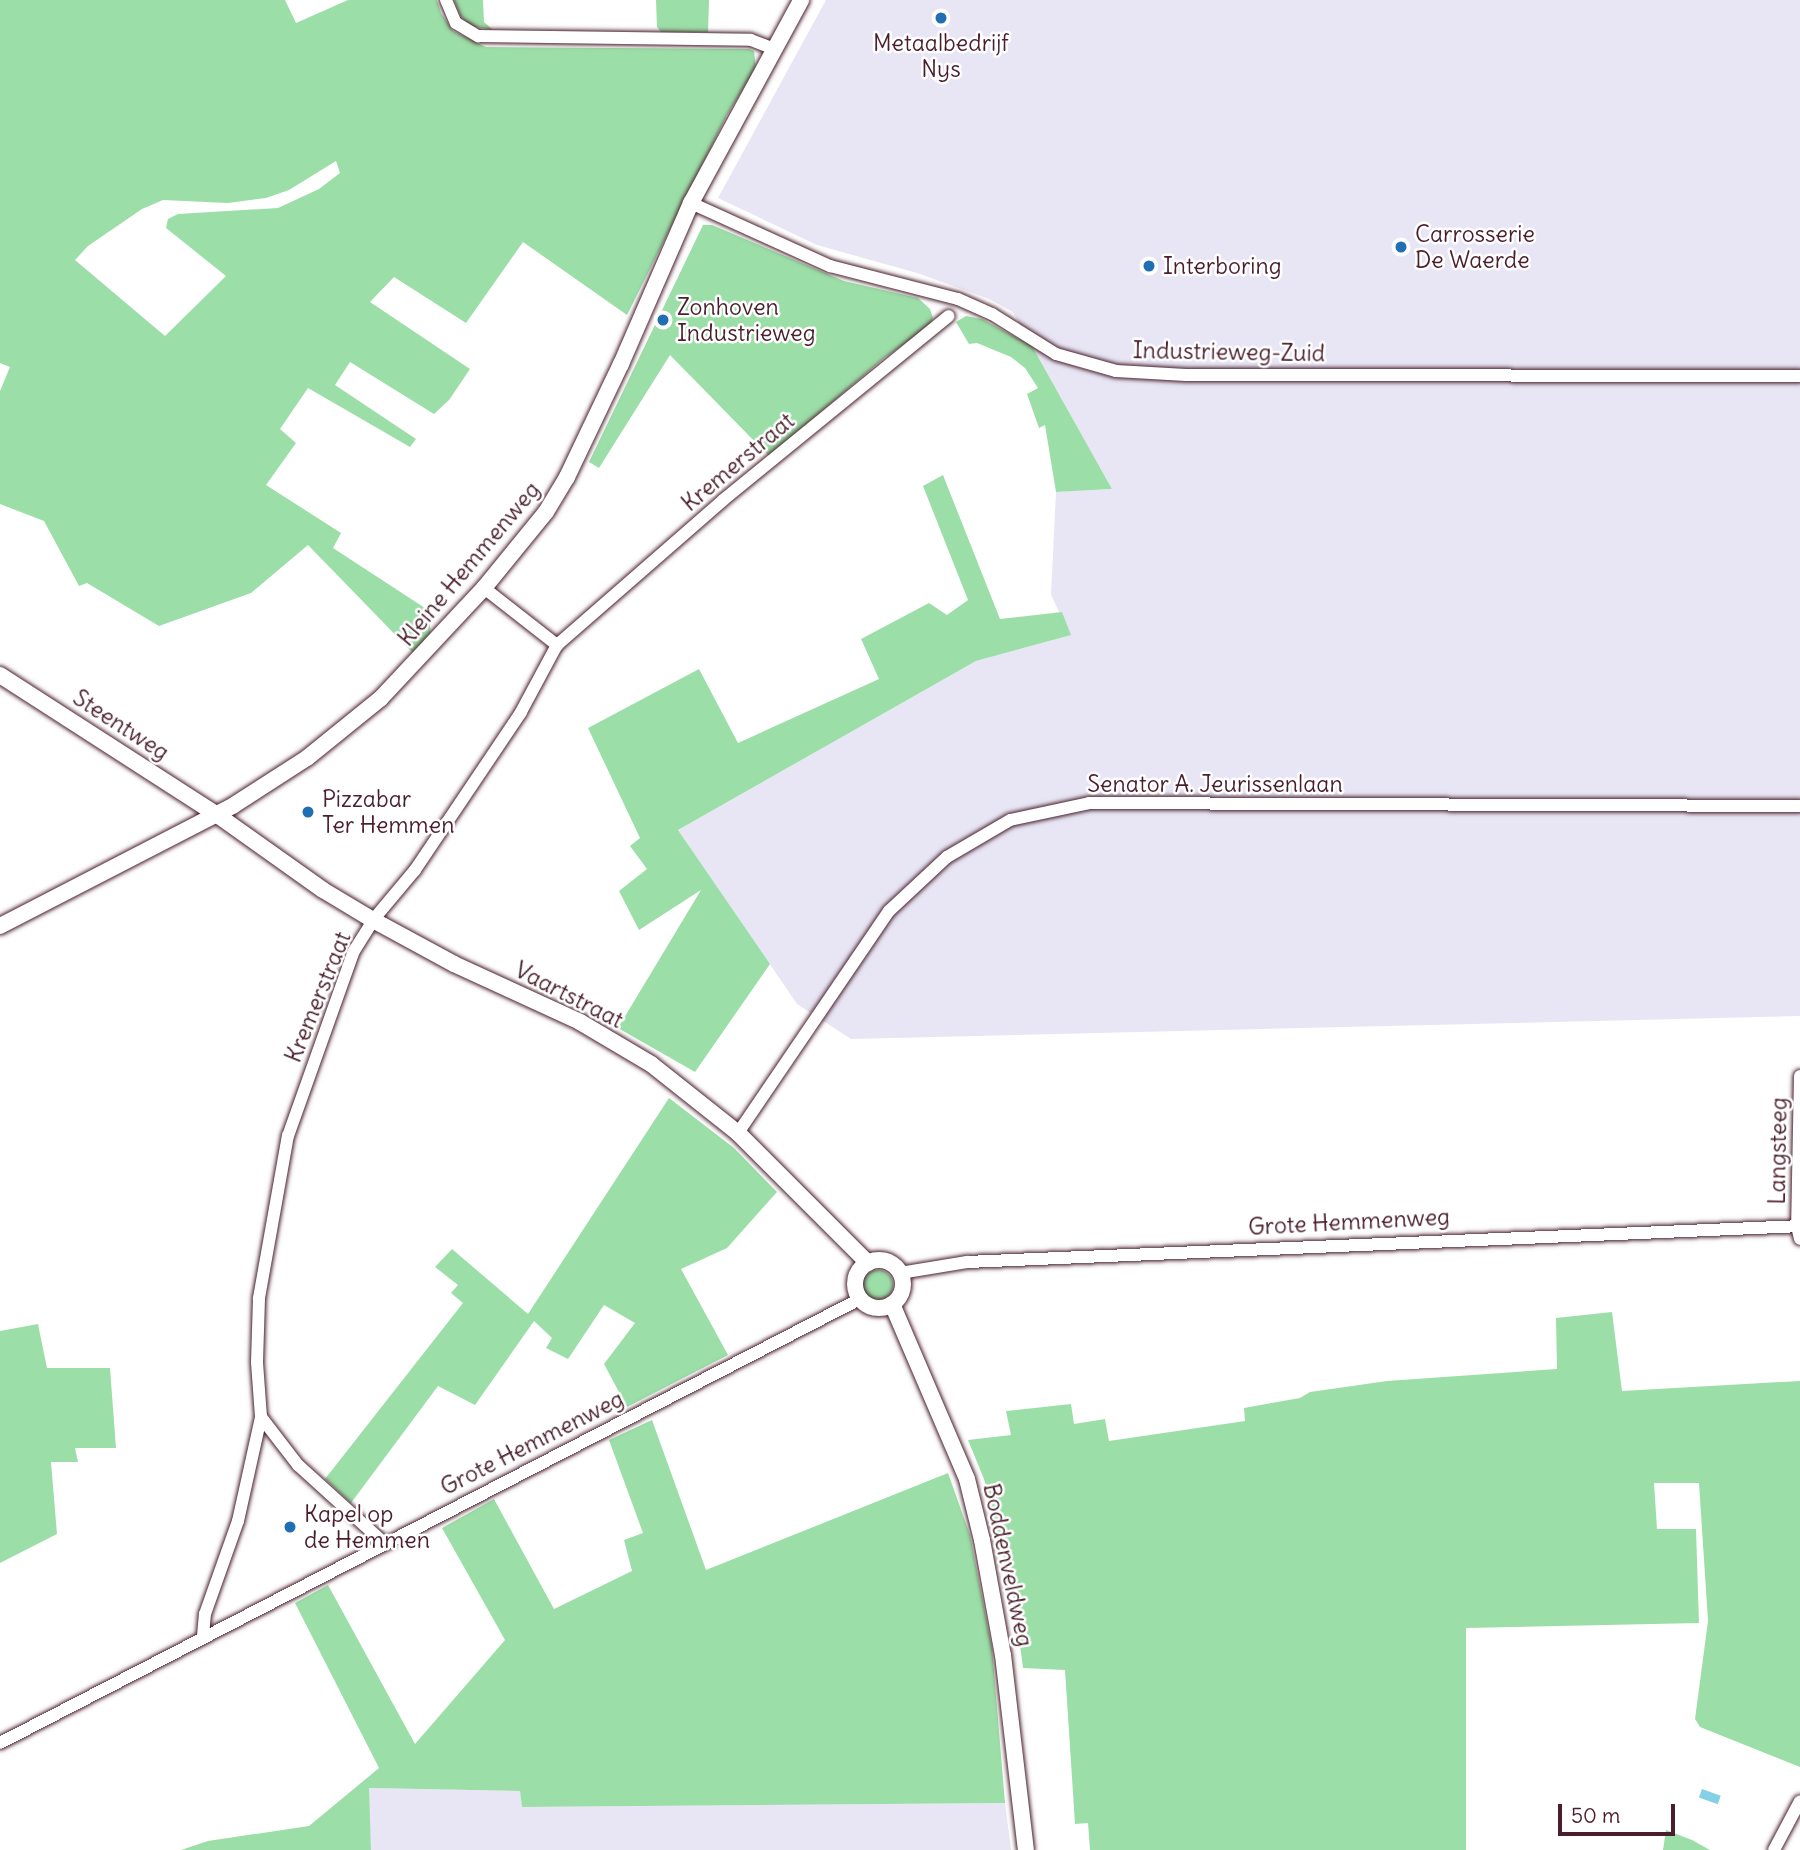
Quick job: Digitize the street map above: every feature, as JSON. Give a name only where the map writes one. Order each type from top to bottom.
[{"type":"street","points":[[446,0],[456,23],[478,36],[751,40],[775,49]]},
{"type":"street","name":"Kleine Hemmenweg","points":[[0,926],[216,814],[307,758],[371,707],[413,667],[484,588],[546,512],[567,477],[621,364],[691,203],[801,0]]},
{"type":"street","name":"Industrieweg-Zuid","points":[[691,203],[830,266],[958,299],[992,314],[1056,354],[1116,371],[1186,375],[1800,376]]},
{"type":"street","name":"Kremerstraat","points":[[203,1636],[207,1607],[238,1521],[261,1417],[257,1362],[260,1298],[288,1136],[354,951],[373,920],[415,870],[522,712],[557,645],[723,500],[949,316]]},
{"type":"street","points":[[484,588],[557,645]]},
{"type":"street","name":"Steentweg","points":[[0,675],[216,814]]},
{"type":"street","name":"Senator A. Jeurissenlaan","points":[[738,1133],[889,911],[947,857],[1010,820],[1089,803],[1800,806]]},
{"type":"street","name":"Vaartstraat","points":[[216,814],[323,890],[373,920],[454,964],[580,1022],[651,1064],[738,1133],[868,1263]]},
{"type":"street","name":"Langsteeg","points":[[1799,1230],[1800,1076]]},
{"type":"street","name":"Grote Hemmenweg","points":[[868,1263],[890,1263],[900,1273],[967,1262],[1799,1230]]},
{"type":"street","points":[[868,1263],[855,1279],[860,1299],[872,1307],[892,1304],[901,1293],[900,1273]]},
{"type":"street","name":"Grote Hemmenweg","points":[[0,1743],[860,1299]]},
{"type":"street","name":"Boddenveldweg","points":[[892,1304],[967,1479],[982,1540],[1003,1655],[1026,1850]]},
{"type":"street","points":[[261,1417],[298,1465],[385,1544]]},
{"type":"street","points":[[1774,1850],[1800,1801]]},
{"type":"shaded area","points":[[826,0],[1800,0],[1800,1016],[851,1039],[797,1004],[678,830],[976,661],[1070,635],[1051,595],[1056,492],[1112,489],[1013,312],[989,299],[917,273],[817,245],[718,198]]},
{"type":"shaded area","points":[[368,1788],[520,1791],[522,1807],[1005,1803],[1011,1850],[371,1850]]},
{"type":"green space","points":[[0,0],[285,0],[296,23],[348,0],[437,0],[441,13],[453,31],[486,47],[754,51],[756,68],[727,115],[627,315],[523,242],[466,323],[394,277],[370,302],[470,369],[449,400],[434,414],[350,362],[335,385],[416,439],[410,447],[308,388],[280,429],[296,443],[266,485],[341,533],[333,548],[428,610],[431,634],[413,653],[308,545],[251,593],[159,626],[87,583],[79,586],[44,521],[0,504],[0,391],[10,367],[0,363]],"holes":[[[336,161],[340,173],[319,189],[278,208],[178,214],[168,219],[166,228],[226,276],[165,336],[75,260],[88,246],[142,209],[163,200],[228,203],[266,198],[289,190]]]},
{"type":"green space","points":[[454,0],[483,0],[484,22],[493,30],[470,26],[460,15]]},
{"type":"green space","points":[[656,0],[709,0],[708,32],[661,32],[657,27]]},
{"type":"green space","points":[[703,225],[712,225],[844,281],[918,298],[930,309],[933,318],[929,327],[884,358],[769,456],[670,355],[599,468],[589,462]]},
{"type":"green space","points":[[966,316],[982,319],[1032,346],[1112,489],[1056,492],[1045,425],[1039,428],[1027,394],[1038,388],[1025,368],[1011,357],[977,343],[969,344],[956,322]]},
{"type":"green space","points":[[943,475],[1000,619],[1062,612],[1071,635],[976,661],[678,830],[770,964],[695,1072],[618,1028],[701,890],[639,930],[619,891],[647,869],[630,846],[640,838],[588,728],[699,669],[738,743],[879,679],[861,639],[929,603],[947,615],[968,600],[923,486]]},
{"type":"green space","points":[[669,1098],[734,1148],[777,1192],[727,1248],[681,1269],[728,1355],[627,1407],[604,1364],[635,1323],[604,1305],[568,1359],[546,1348],[552,1338],[534,1321],[475,1405],[438,1386],[351,1503],[325,1479],[463,1303],[451,1293],[458,1285],[435,1267],[452,1249],[528,1314]]},
{"type":"green space","points":[[878,1270],[889,1274],[893,1285],[889,1296],[878,1300],[867,1296],[863,1285],[867,1274]]},
{"type":"green space","points":[[1612,1312],[1622,1391],[1800,1381],[1800,1767],[1700,1727],[1695,1719],[1708,1621],[1699,1483],[1654,1483],[1657,1529],[1696,1529],[1699,1623],[1466,1628],[1466,1850],[1090,1850],[1088,1823],[1075,1824],[1065,1670],[1023,1668],[1014,1599],[984,1479],[968,1440],[1011,1435],[1006,1411],[1071,1404],[1074,1424],[1105,1419],[1109,1441],[1245,1421],[1244,1408],[1300,1398],[1310,1392],[1387,1381],[1557,1369],[1556,1318]]},
{"type":"green space","points":[[38,1324],[47,1368],[110,1368],[116,1448],[75,1448],[78,1462],[51,1462],[57,1534],[0,1563],[0,1331]]},
{"type":"green space","points":[[652,1420],[706,1570],[948,1473],[970,1535],[992,1648],[1005,1803],[522,1807],[520,1791],[369,1788],[371,1850],[181,1850],[208,1841],[309,1826],[379,1768],[295,1603],[328,1585],[415,1744],[505,1640],[442,1528],[494,1499],[554,1609],[632,1571],[624,1540],[643,1533],[609,1440]]},
{"type":"green space","points":[[1666,1830],[1692,1840],[1710,1850],[1663,1850]]},
{"type":"water","points":[[1702,1789],[1721,1796],[1718,1804],[1699,1797]]},
{"type":"place","name":"Metaalbedrijf Nys","points":[[941,18]]},
{"type":"place","name":"Carrosserie De Waerde","points":[[1401,247]]},
{"type":"place","name":"Interboring","points":[[1149,266]]},
{"type":"place","name":"Zonhoven Industrieweg","points":[[663,320]]},
{"type":"place","name":"Pizzabar Ter Hemmen","points":[[308,812]]},
{"type":"place","name":"Kapel op de Hemmen","points":[[290,1527]]}]
